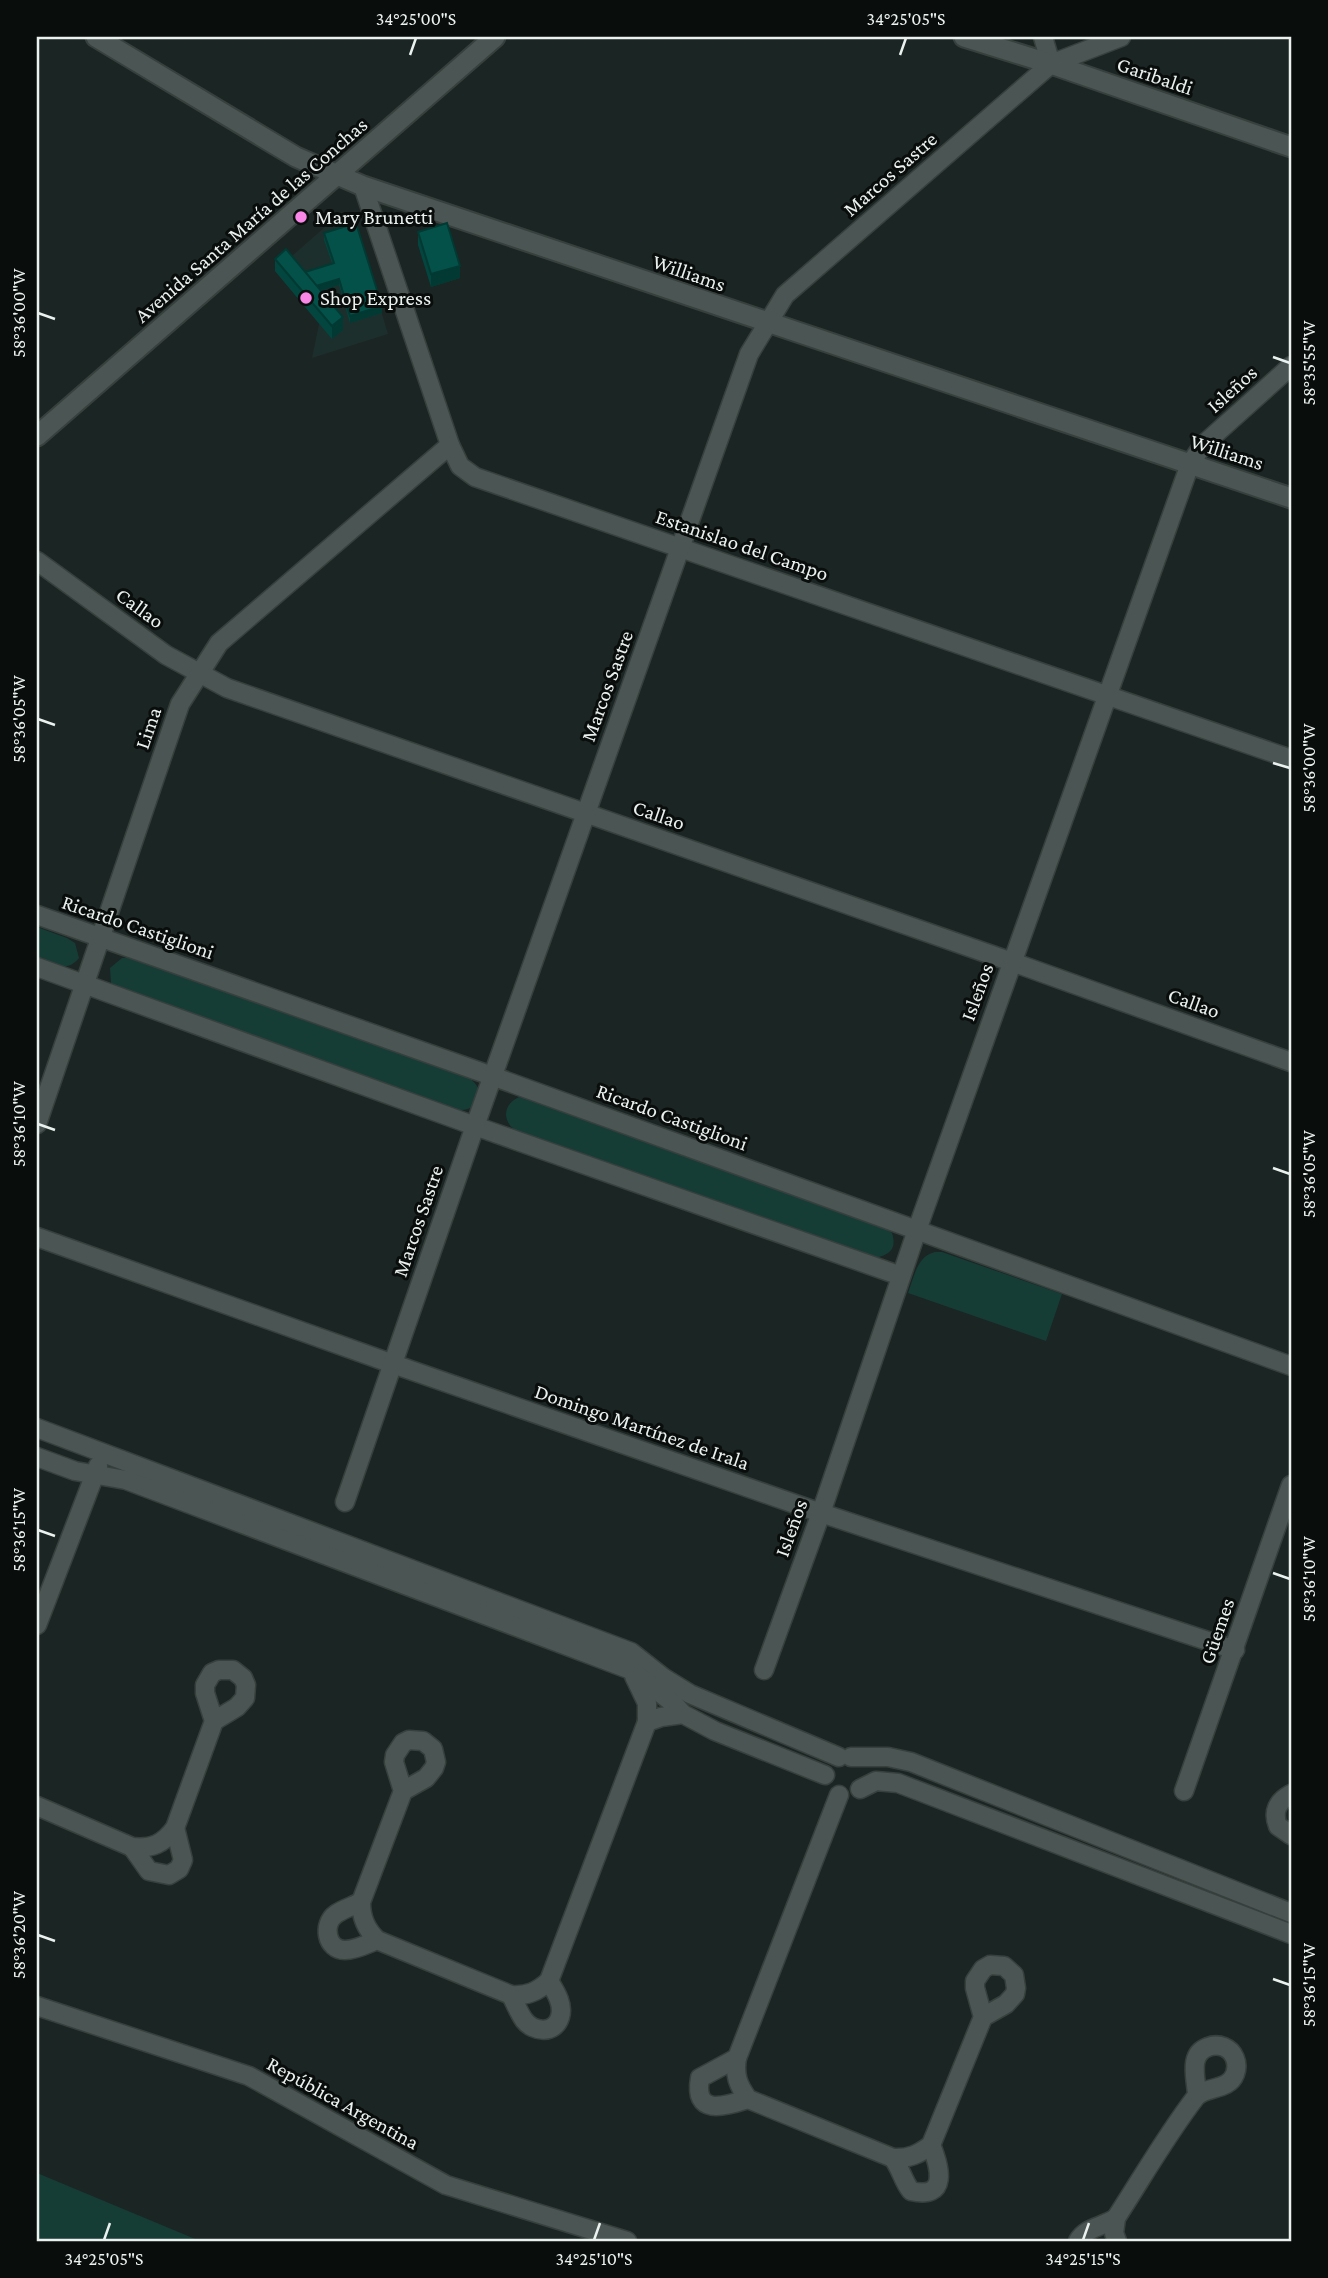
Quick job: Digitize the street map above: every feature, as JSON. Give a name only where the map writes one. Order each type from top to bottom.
[{"type":"street","name":"Williams","points":[[96,37],[296,157],[363,186],[1291,498]]},
{"type":"street","name":"Avenida Santa María de las Conchas","points":[[37,436],[495,37]]},
{"type":"street","name":"Garibaldi","points":[[964,37],[1051,64],[1291,147]]},
{"type":"street","points":[[1043,37],[1051,64]]},
{"type":"street","name":"Marcos Sastre","points":[[345,1502],[492,1076],[749,354],[785,295],[1051,64],[1121,37]]},
{"type":"street","name":"Estanislao del Campo","points":[[363,186],[450,445],[460,466],[475,477],[1291,759]]},
{"type":"street","name":"Isleños","points":[[764,1670],[821,1513],[917,1230],[1190,464],[1203,445],[1291,366]]},
{"type":"street","name":"Lima","points":[[37,1124],[180,704],[219,643],[450,445]]},
{"type":"street","name":"Callao","points":[[37,561],[166,655],[227,688],[1291,1062]]},
{"type":"street","name":"Ricardo Castiglioni","points":[[37,915],[492,1076],[1291,1366]]},
{"type":"street","points":[[37,967],[475,1126],[901,1276]]},
{"type":"street","name":"Domingo Martínez de Irala","points":[[37,1237],[821,1513],[1235,1650]]},
{"type":"street","points":[[37,1428],[631,1652],[690,1694],[859,1762],[864,1770],[860,1789]]},
{"type":"street","points":[[37,1625],[103,1453]]},
{"type":"street","points":[[37,1457],[75,1471],[126,1480],[631,1670],[683,1714],[715,1731],[825,1775]]},
{"type":"street","name":"Güemes","points":[[1184,1791],[1291,1485]]},
{"type":"street","points":[[403,1791],[361,1902],[361,1914],[368,1932],[377,1940],[511,1995],[524,1996],[541,1988],[549,1981],[647,1722],[647,1703],[631,1670]]},
{"type":"street","points":[[647,1722],[683,1714]]},
{"type":"street","points":[[37,1806],[132,1846],[148,1849],[165,1841],[176,1828],[215,1721]]},
{"type":"street","points":[[839,1795],[827,1783],[825,1775],[832,1761],[845,1757],[888,1758],[911,1762],[1291,1913]]},
{"type":"street","points":[[839,1795],[850,1794],[876,1781],[898,1783],[1291,1934]]},
{"type":"street","points":[[1291,1794],[1280,1801],[1275,1814],[1278,1826],[1291,1835]]},
{"type":"street","points":[[839,1795],[737,2058],[735,2071],[739,2086],[748,2099],[893,2158],[905,2159],[921,2153],[931,2145],[983,2017]]},
{"type":"street","points":[[132,1846],[149,1871],[169,1875],[179,1870],[183,1860],[176,1828]]},
{"type":"street","points":[[361,1902],[335,1914],[328,1923],[327,1935],[332,1945],[341,1951],[377,1940]]},
{"type":"street","points":[[511,1995],[525,2022],[536,2029],[547,2030],[555,2027],[561,2016],[559,1998],[549,1981]]},
{"type":"street","name":"República Argentina","points":[[37,2006],[249,2076],[446,2185],[627,2241]]},
{"type":"street","points":[[737,2058],[700,2078],[698,2090],[702,2100],[712,2107],[723,2107],[748,2099]]},
{"type":"street","points":[[1117,2241],[1114,2233],[1116,2218],[1198,2094]]},
{"type":"street","points":[[893,2158],[911,2191],[922,2194],[933,2189],[940,2181],[941,2170],[931,2145]]},
{"type":"street","points":[[1078,2241],[1082,2234],[1116,2218]]},
{"type":"shaded area","points":[[342,212],[353,216],[388,334],[312,358],[319,324],[275,271]]},
{"type":"green space","points":[[37,927],[75,943],[79,958],[64,966],[37,959]]},
{"type":"green space","points":[[122,958],[469,1078],[478,1089],[479,1100],[471,1108],[457,1110],[117,989],[111,983],[110,968]]},
{"type":"green space","points":[[519,1097],[885,1228],[892,1233],[893,1247],[885,1255],[875,1258],[515,1130],[508,1122],[506,1113],[510,1104]]},
{"type":"green space","points":[[935,1252],[942,1252],[1062,1294],[1046,1341],[908,1293],[920,1263]]},
{"type":"green space","points":[[37,2173],[200,2241],[37,2241]]},
{"type":"building","points":[[356,223],[382,306],[350,316],[339,279],[316,286],[305,272],[334,263],[324,233]]},
{"type":"building","points":[[447,223],[460,266],[431,274],[418,232]]},
{"type":"building","points":[[286,249],[343,317],[332,326],[275,259]]},
{"type":"place","name":"Mary Brunetti","points":[[301,217]]},
{"type":"place","name":"Shop Express","points":[[306,298]]}]
